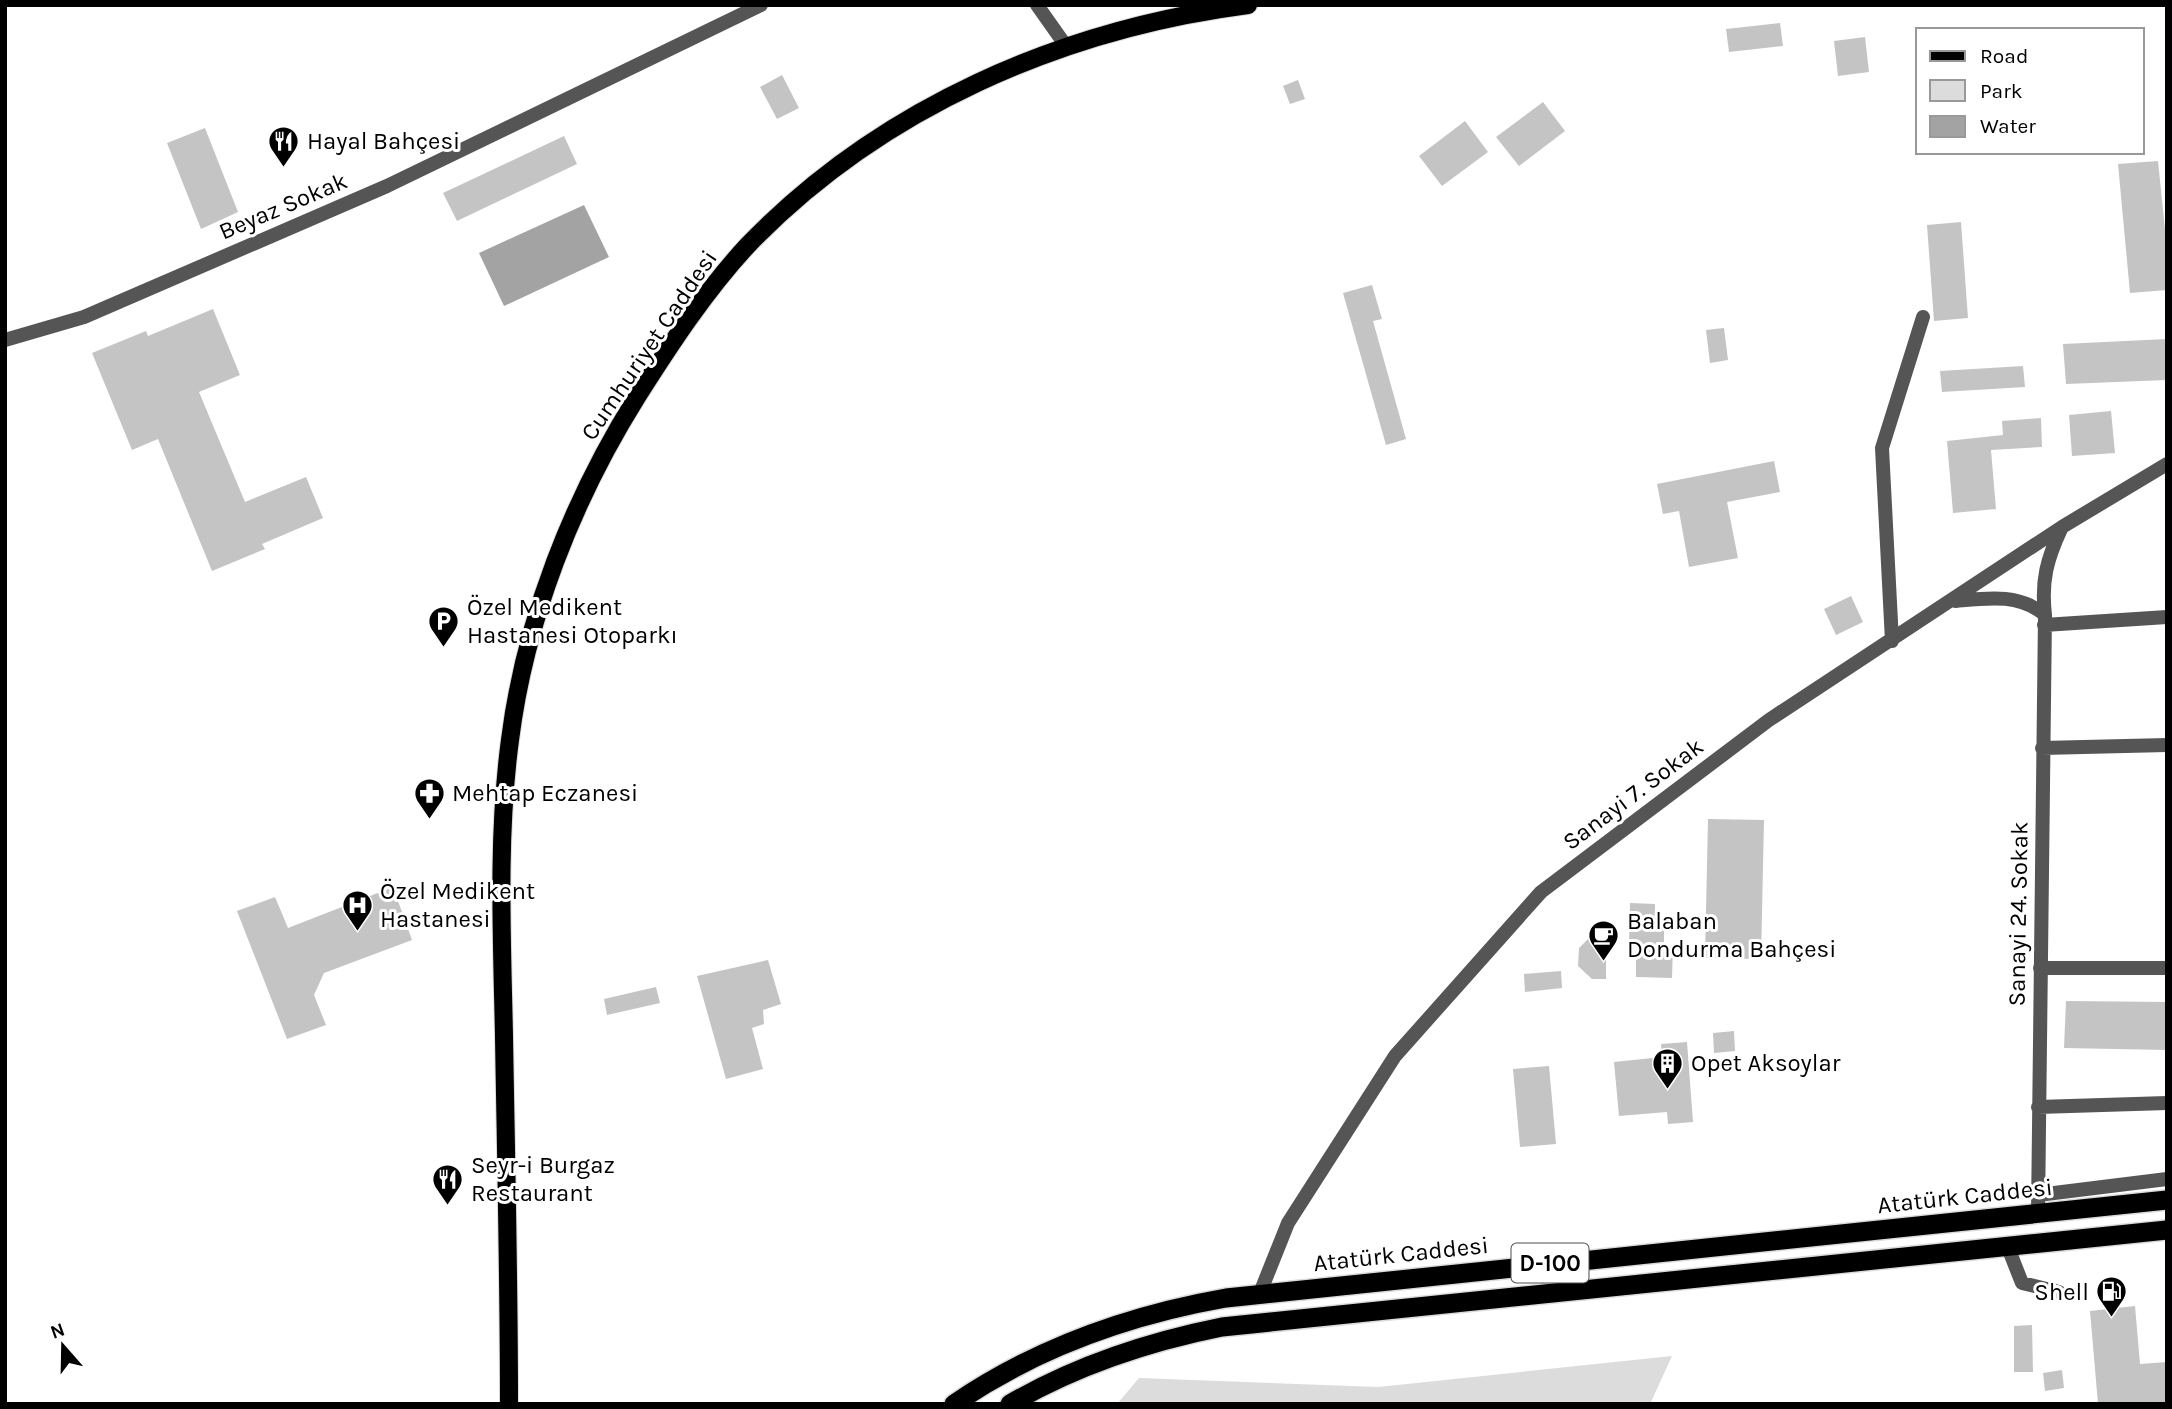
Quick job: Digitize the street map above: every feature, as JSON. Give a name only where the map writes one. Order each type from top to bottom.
[{"type":"highway","name":"Atatürk Caddesi","points":[[954,1404],[1031,1358],[1097,1332],[1183,1305],[1260,1293],[2038,1204],[2167,1200]]},
{"type":"highway","name":"D-100","points":[[1020,1401],[1064,1375],[1140,1346],[1222,1327],[2167,1230]]},
{"type":"main road","name":"Cumhuriyet Caddesi","points":[[509,1404],[502,928],[510,741],[540,610],[581,497],[625,416],[709,293],[746,248],[784,210],[855,154],[945,99],[1066,46],[1130,26],[1248,5]]},
{"type":"street","name":"Beyaz Sokak","points":[[5,340],[84,317],[387,186],[761,5]]},
{"type":"street","points":[[1037,5],[1066,46]]},
{"type":"street","points":[[1892,641],[1882,448],[1923,317]]},
{"type":"street","name":"Sanayi 7. Sokak","points":[[1260,1293],[1288,1223],[1395,1056],[1541,892],[1769,720],[1952,602],[2062,527],[2167,464]]},
{"type":"street","name":"Sanayi 24. Sokak","points":[[2038,1204],[2045,620],[2042,588],[2046,563],[2062,527]]},
{"type":"street","points":[[1952,602],[1991,598],[2014,600],[2033,605],[2045,620],[2167,617]]},
{"type":"street","points":[[2042,748],[2167,745]]},
{"type":"street","points":[[2040,968],[2167,968]]},
{"type":"street","points":[[2038,1107],[2167,1103]]},
{"type":"street","points":[[2038,1204],[2167,1179]]},
{"type":"street","points":[[2007,1245],[2022,1283],[2059,1292]]},
{"type":"green space","points":[[1672,1356],[1650,1404],[1117,1404],[1139,1378],[1378,1387]]},
{"type":"water","points":[[584,205],[609,257],[504,306],[479,253]]},
{"type":"building","points":[[1780,23],[1783,46],[1729,52],[1726,29]]},
{"type":"building","points":[[1865,37],[1869,72],[1838,76],[1834,41]]},
{"type":"building","points":[[782,75],[799,108],[777,119],[760,87]]},
{"type":"building","points":[[1298,80],[1305,99],[1290,104],[1283,86]]},
{"type":"building","points":[[1543,102],[1565,131],[1519,166],[1496,137]]},
{"type":"building","points":[[1465,121],[1488,152],[1442,186],[1419,156]]},
{"type":"building","points":[[205,128],[238,212],[201,229],[167,143]]},
{"type":"building","points":[[564,136],[577,164],[457,221],[443,193]]},
{"type":"building","points":[[2158,161],[2167,249],[2167,290],[2130,293],[2118,164]]},
{"type":"building","points":[[1961,222],[1968,318],[1934,321],[1927,225]]},
{"type":"building","points":[[1372,285],[1382,319],[1373,321],[1406,439],[1386,445],[1343,293]]},
{"type":"building","points":[[213,309],[240,375],[199,392],[245,502],[306,477],[323,518],[262,544],[265,549],[212,571],[158,439],[132,450],[92,353],[146,331],[148,336]]},
{"type":"building","points":[[1724,328],[1728,360],[1710,363],[1706,330]]},
{"type":"building","points":[[2167,339],[2167,380],[2066,384],[2063,344]]},
{"type":"building","points":[[2023,366],[2025,387],[1942,392],[1940,371]]},
{"type":"building","points":[[2111,411],[2115,453],[2072,456],[2069,415]]},
{"type":"building","points":[[2041,418],[2042,447],[1991,450],[1996,509],[1953,513],[1947,441],[2003,435],[2002,421]]},
{"type":"building","points":[[1774,461],[1780,492],[1727,502],[1738,558],[1689,567],[1679,511],[1663,514],[1657,484]]},
{"type":"building","points":[[1851,596],[1863,622],[1836,635],[1824,609]]},
{"type":"building","points":[[1708,819],[1764,820],[1761,959],[1705,958]]},
{"type":"building","name":"Özel Medikent Hastanesi","points":[[393,887],[412,940],[324,973],[314,995],[326,1025],[287,1039],[237,911],[275,897],[288,928]]},
{"type":"building","points":[[1630,903],[1655,904],[1655,927],[1664,927],[1664,946],[1673,946],[1672,978],[1636,977],[1636,944],[1629,944]]},
{"type":"building","points":[[1592,935],[1606,935],[1606,979],[1592,979],[1578,966],[1579,948]]},
{"type":"building","points":[[768,960],[781,1004],[763,1010],[764,1024],[752,1028],[763,1069],[726,1079],[697,976]]},
{"type":"building","points":[[1561,971],[1562,988],[1525,992],[1524,974]]},
{"type":"building","points":[[656,987],[660,1003],[607,1015],[604,999]]},
{"type":"building","points":[[2066,1001],[2167,1002],[2167,1050],[2064,1048]]},
{"type":"building","points":[[1734,1031],[1735,1051],[1714,1053],[1713,1033]]},
{"type":"building","name":"Opet Aksoylar","points":[[1687,1042],[1693,1122],[1668,1124],[1667,1112],[1619,1116],[1614,1062],[1662,1057],[1661,1044]]},
{"type":"building","points":[[1549,1066],[1556,1144],[1520,1147],[1513,1069]]},
{"type":"building","points":[[2135,1306],[2140,1364],[2167,1362],[2167,1404],[2098,1404],[2090,1311]]},
{"type":"building","points":[[2032,1325],[2033,1372],[2014,1372],[2014,1326]]},
{"type":"building","points":[[2062,1370],[2064,1388],[2045,1391],[2043,1373]]},
{"type":"place","name":"Hayal Bahçesi","points":[[284,168]]},
{"type":"place","name":"Özel Medikent Hastanesi Otoparkı","points":[[444,648]]},
{"type":"place","name":"Mehtap Eczanesi","points":[[429,820]]},
{"type":"place","name":"Özel Medikent Hastanesi","points":[[357,932]]},
{"type":"place","name":"Balaban Dondurma Bahçesi","points":[[1604,962]]},
{"type":"place","name":"Opet Aksoylar","points":[[1668,1090]]},
{"type":"place","name":"Seyr-i Burgaz Restaurant","points":[[448,1206]]},
{"type":"place","name":"Shell","points":[[2112,1319]]}]
